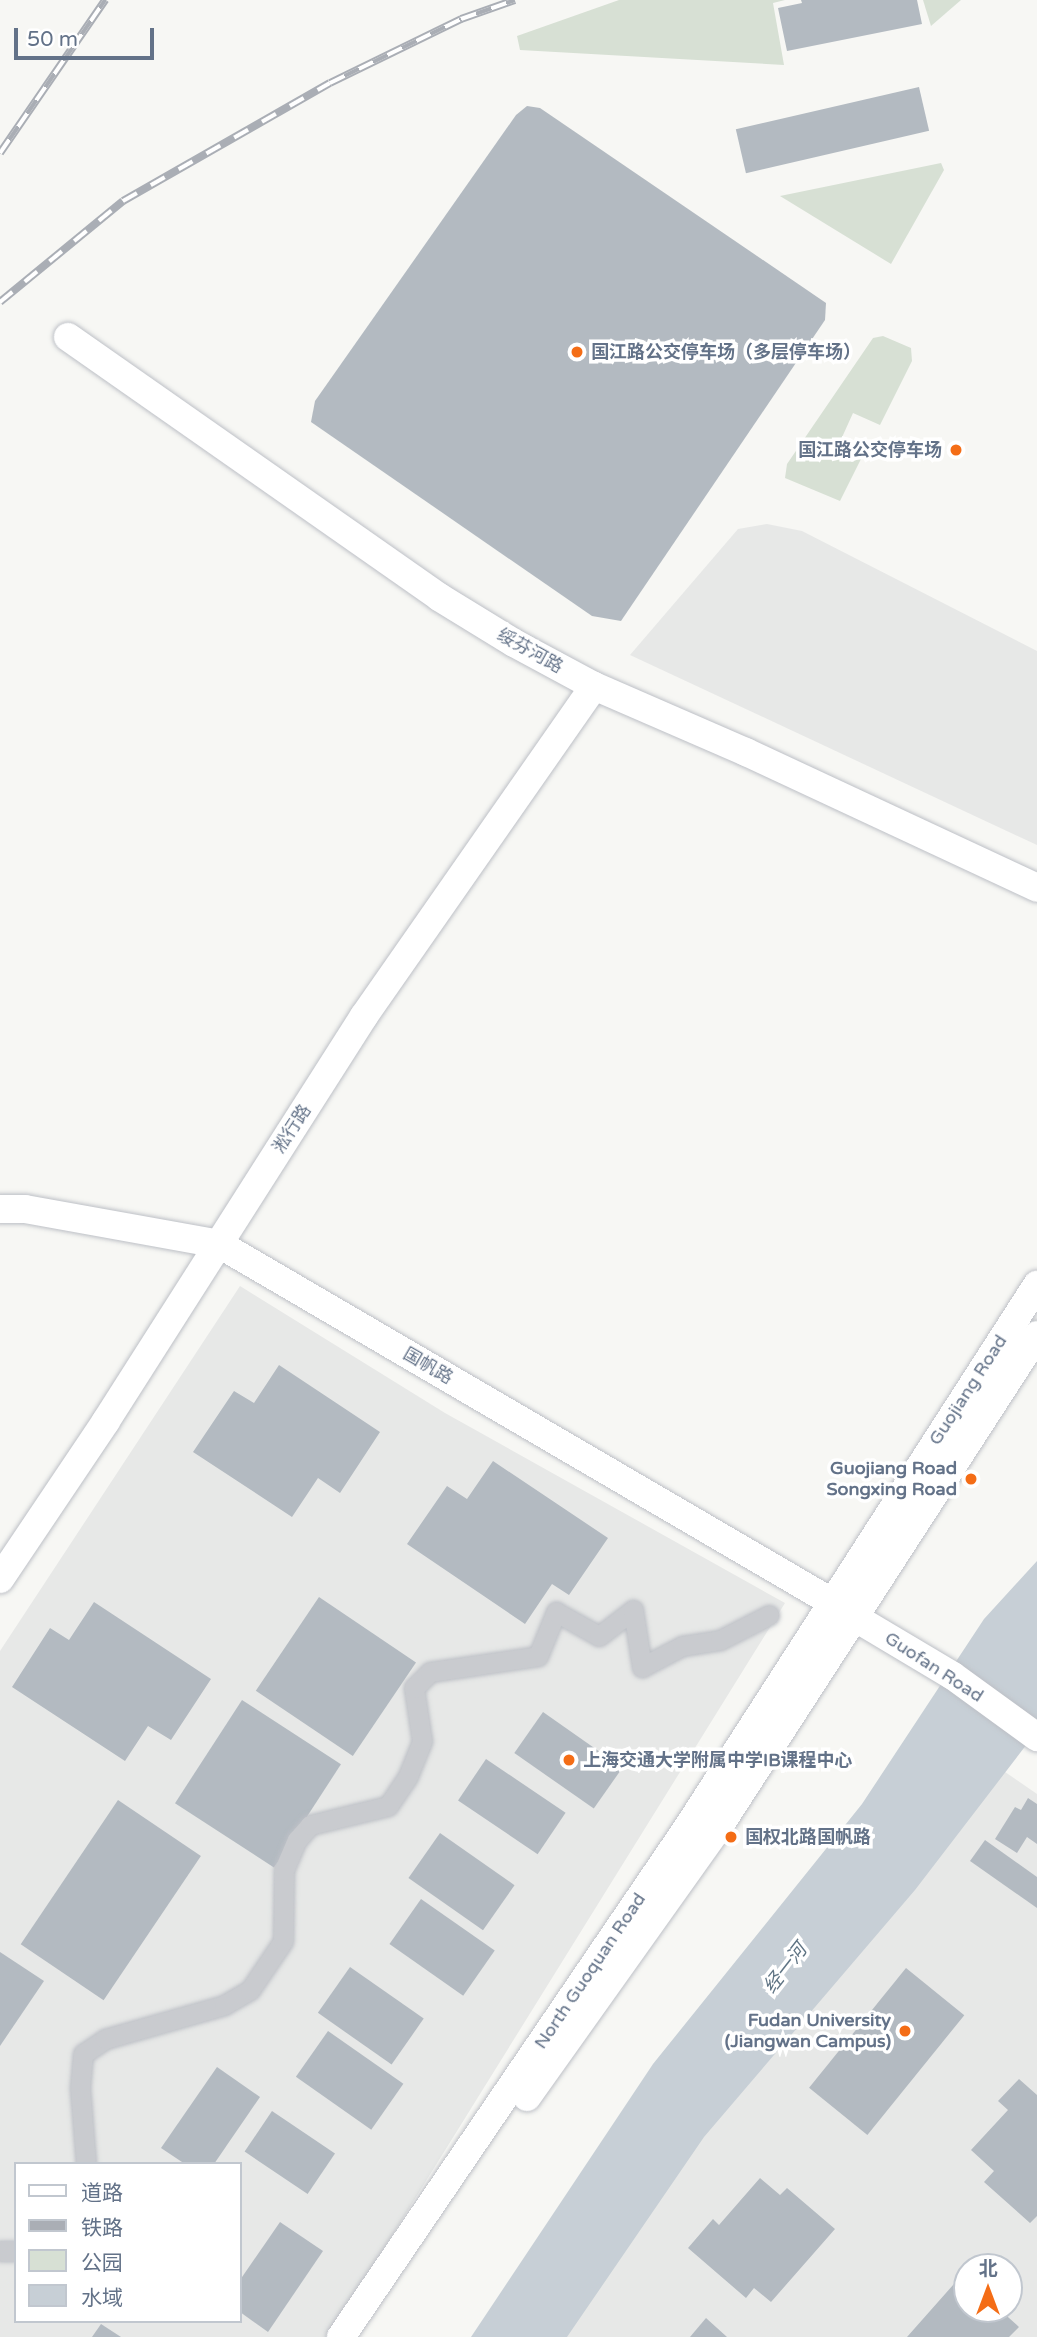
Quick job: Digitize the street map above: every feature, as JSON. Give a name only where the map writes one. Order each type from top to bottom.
[{"type":"street","name":"绥芬河路","points":[[68,337],[439,597],[594,686],[746,752],[1037,888]]},
{"type":"street","name":"淞行路","points":[[0,1579],[364,1016],[594,686]]},
{"type":"street","name":"国帆路","points":[[0,1209],[25,1209],[219,1244],[830,1601]]},
{"type":"street","name":"Guojiang Road","points":[[830,1601],[1037,1285]]},
{"type":"street","name":"Guojiang Road","points":[[854,1617],[1037,1335]]},
{"type":"street","name":"Guofan Road","points":[[830,1601],[953,1676],[1035,1735]]},
{"type":"street","name":"North Guoquan Road","points":[[341,2337],[680,1838],[830,1601]]},
{"type":"street","points":[[86,2162],[79,2088],[83,2054],[105,2039],[224,2006],[250,1990],[283,1941],[284,1870],[297,1840],[310,1825],[388,1806],[422,1741],[414,1688],[430,1672],[538,1656],[556,1612],[598,1636],[633,1610],[642,1667],[682,1646],[720,1640],[769,1615]]},
{"type":"street","name":"North Guoquan Road","points":[[361,2337],[718,1828],[854,1617]]},
{"type":"shaded area","points":[[767,524],[802,531],[1037,651],[1037,845],[630,655],[738,529]]},
{"type":"shaded area","points":[[240,1286],[445,1413],[785,1603],[329,2337],[0,2337],[0,1651]]},
{"type":"shaded area","name":"Fudan University (Jiangwan Campus)","points":[[995,1765],[1037,1794],[1037,2337],[518,2337]]},
{"type":"green space","points":[[619,0],[785,0],[773,3],[784,65],[520,50],[517,36]]},
{"type":"green space","points":[[923,0],[961,0],[931,26]]},
{"type":"green space","points":[[941,163],[944,170],[891,264],[780,196]]},
{"type":"green space","points":[[883,336],[911,348],[912,361],[880,425],[853,413],[839,444],[863,455],[840,501],[785,478],[787,464],[873,338]]},
{"type":"water","name":"经一河","points":[[1037,1561],[1037,1731],[915,1890],[704,2137],[567,2337],[471,2337],[653,2064],[862,1804],[984,1619]]},
{"type":"building","points":[[801,0],[917,0],[922,24],[787,51],[778,8],[802,3]]},
{"type":"building","points":[[919,87],[929,131],[746,173],[736,129]]},
{"type":"building","name":"国江路公交停车场（多层停车场）","points":[[527,106],[540,108],[826,303],[825,320],[621,621],[592,616],[311,422],[315,401],[516,115]]},
{"type":"building","points":[[279,1365],[380,1432],[340,1493],[318,1478],[292,1517],[193,1452],[234,1391],[254,1403]]},
{"type":"building","points":[[493,1461],[608,1538],[569,1595],[552,1584],[525,1624],[407,1544],[447,1486],[467,1499]]},
{"type":"building","points":[[319,1597],[416,1662],[353,1756],[256,1691]]},
{"type":"building","points":[[94,1602],[211,1679],[171,1740],[148,1726],[125,1761],[12,1687],[50,1628],[69,1640]]},
{"type":"building","points":[[242,1700],[341,1764],[274,1867],[175,1803]]},
{"type":"building","name":"上海交通大学附属中学IB课程中心","points":[[543,1712],[622,1768],[594,1809],[514,1753]]},
{"type":"building","points":[[486,1759],[566,1813],[538,1854],[458,1800]]},
{"type":"building","points":[[1028,1798],[1037,1804],[1037,1844],[1027,1837],[1017,1853],[995,1839],[1015,1807],[1021,1810]]},
{"type":"building","points":[[118,1800],[201,1856],[104,2000],[21,1944]]},
{"type":"building","points":[[440,1833],[515,1885],[483,1930],[408,1878]]},
{"type":"building","points":[[985,1840],[1037,1877],[1037,1908],[970,1861]]},
{"type":"building","points":[[421,1899],[495,1951],[463,1996],[389,1944]]},
{"type":"building","points":[[0,1952],[44,1981],[0,2046]]},
{"type":"building","points":[[350,1967],[424,2019],[392,2064],[318,2013]]},
{"type":"building","points":[[906,1968],[964,2015],[867,2135],[809,2088]]},
{"type":"building","points":[[328,2031],[403,2084],[371,2130],[296,2077]]},
{"type":"building","points":[[217,2067],[260,2097],[215,2162],[182,2162],[161,2148]]},
{"type":"building","points":[[1019,2079],[1037,2095],[1037,2216],[1030,2223],[984,2182],[994,2171],[971,2150],[1008,2110],[998,2101]]},
{"type":"building","points":[[272,2111],[335,2153],[308,2194],[245,2152]]},
{"type":"building","points":[[760,2178],[780,2195],[787,2188],[835,2229],[771,2302],[754,2288],[746,2298],[688,2248],[713,2219],[719,2225]]},
{"type":"building","points":[[280,2222],[323,2251],[268,2332],[242,2313],[242,2277]]},
{"type":"building","points":[[953,2285],[953,2323],[1015,2323],[1019,2327],[1009,2337],[907,2337]]},
{"type":"building","points":[[706,2318],[727,2337],[690,2337]]},
{"type":"building","points":[[101,2324],[121,2337],[92,2337]]},
{"type":"railway","points":[[0,153],[105,0]]},
{"type":"railway","points":[[0,302],[123,201],[330,83],[461,19],[515,0]]},
{"type":"place","name":"国江路公交停车场（多层停车场）","points":[[577,352]]},
{"type":"place","name":"国江路公交停车场","points":[[956,450]]},
{"type":"place","name":"Guojiang Road Songxing Road","points":[[971,1479]]},
{"type":"place","name":"上海交通大学附属中学IB课程中心","points":[[569,1760]]},
{"type":"place","name":"国权北路国帆路","points":[[731,1837]]},
{"type":"place","name":"Fudan University (Jiangwan Campus)","points":[[905,2031]]}]
